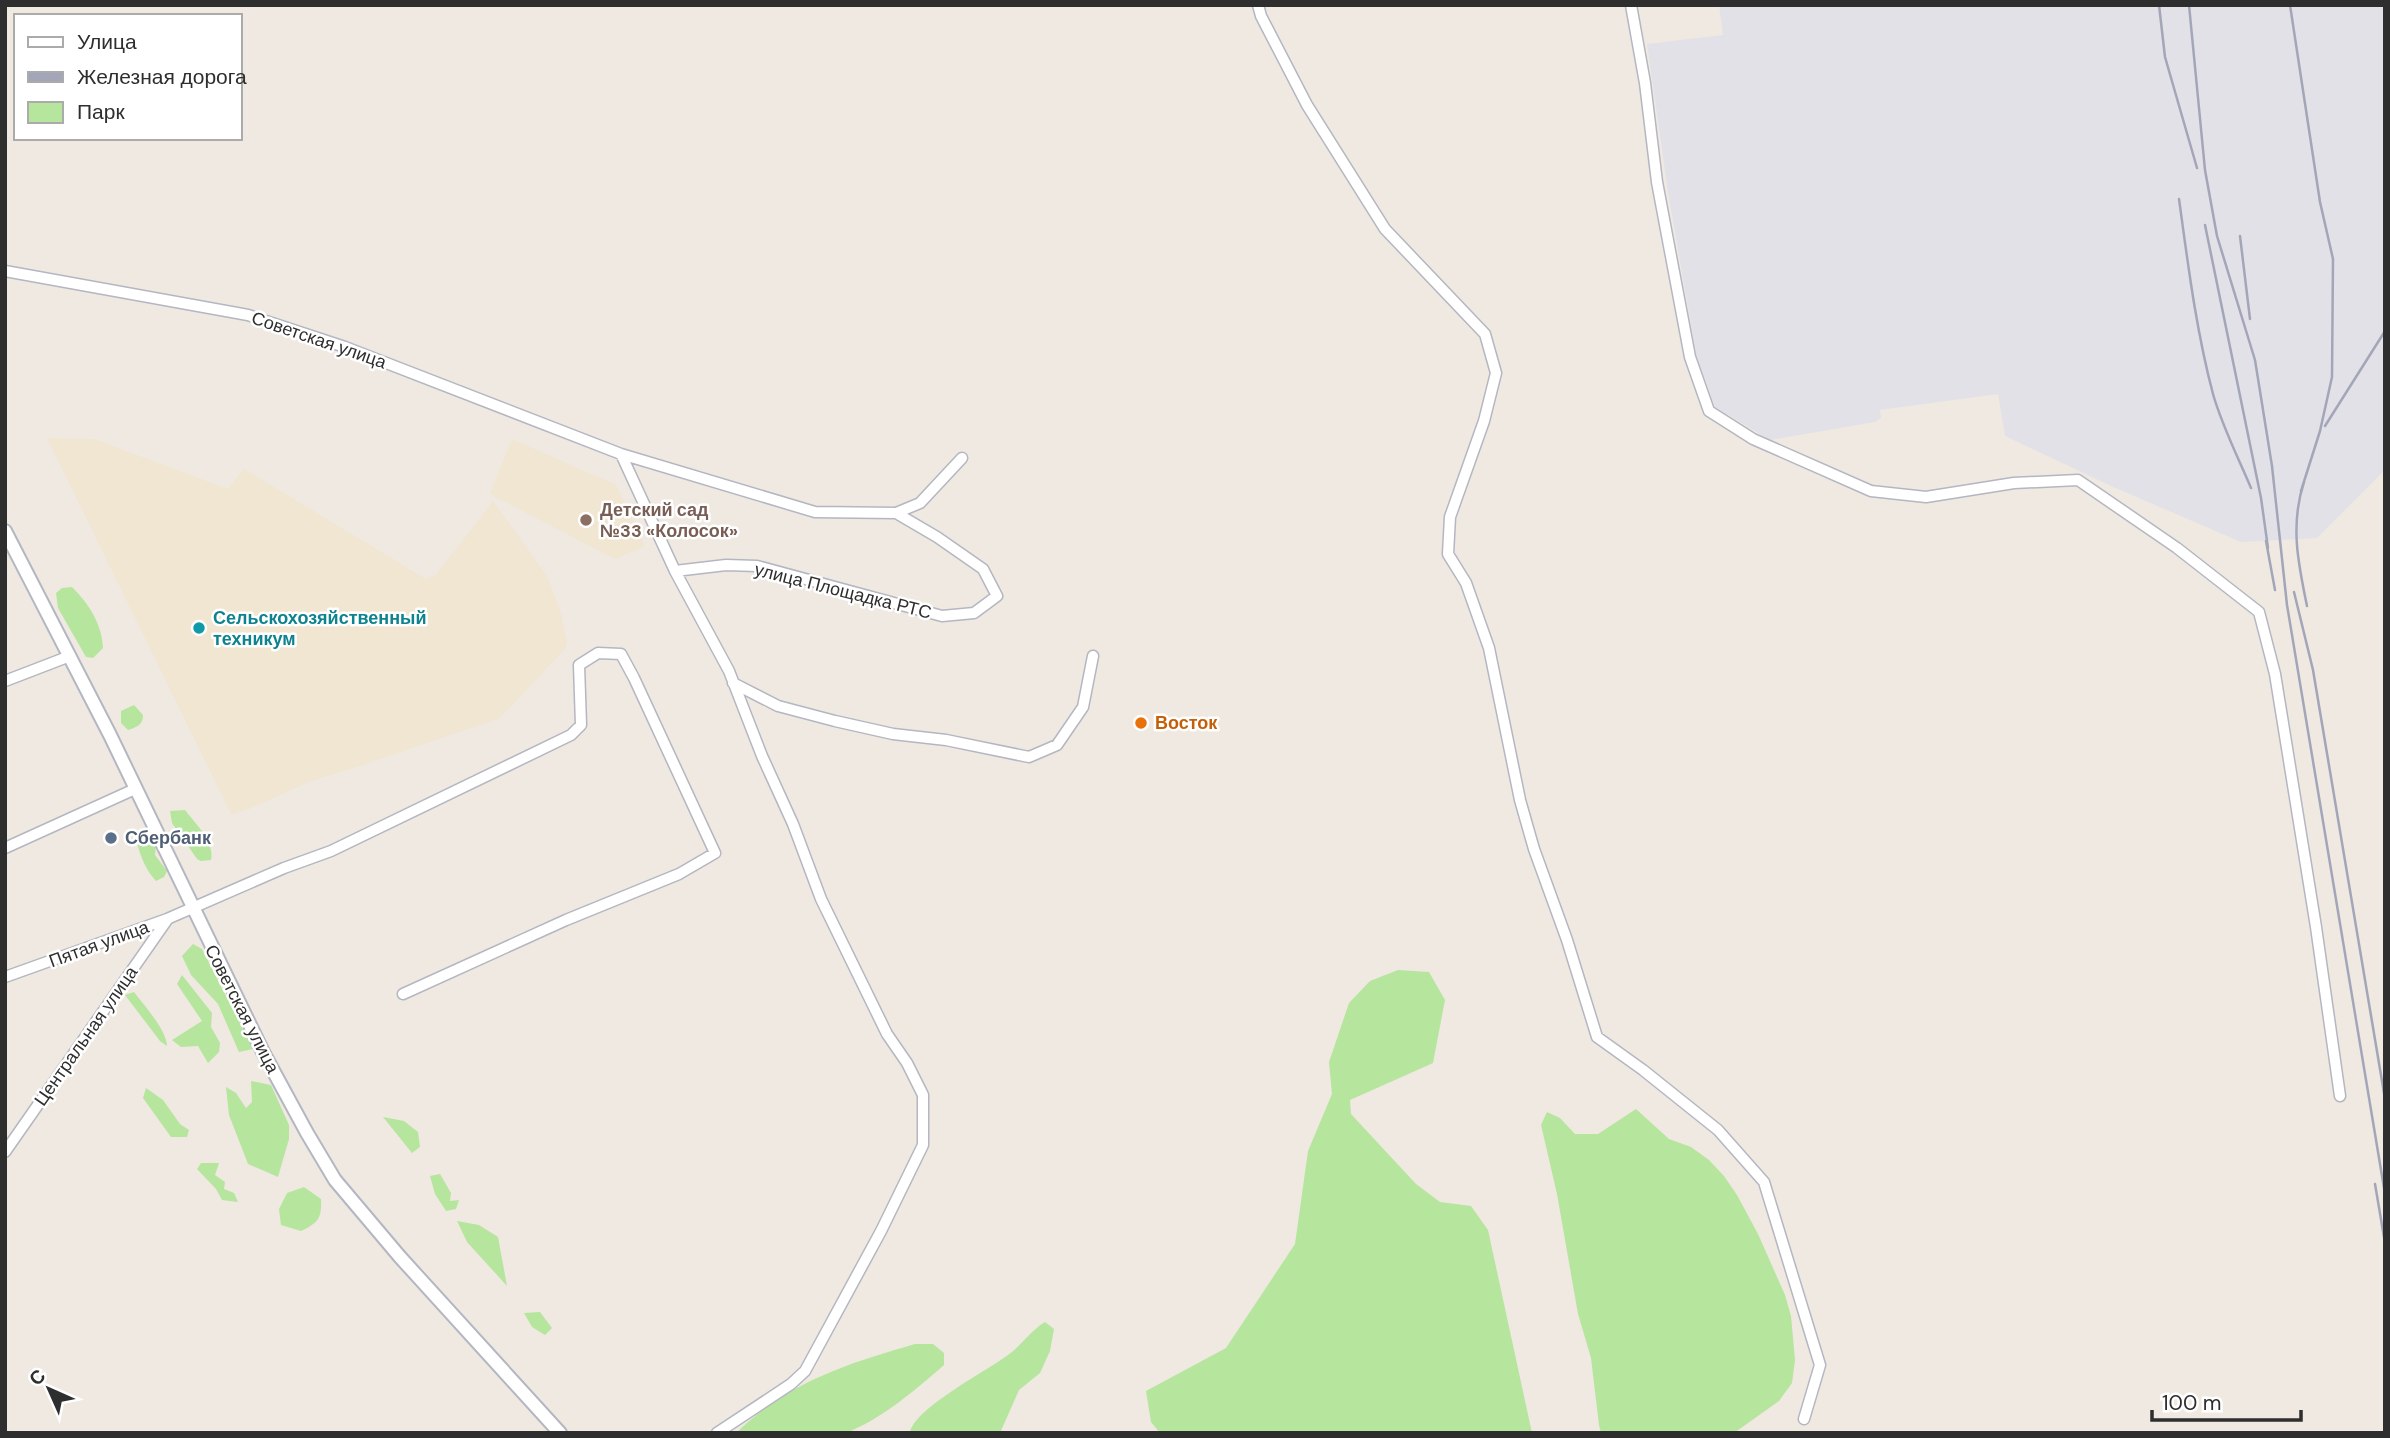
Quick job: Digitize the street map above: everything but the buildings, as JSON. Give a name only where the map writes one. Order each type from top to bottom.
[{"type":"main road","name":"Советская улица","points":[[5,531],[70,656],[269,1064],[335,1180],[400,1257],[559,1433]]},
{"type":"street","points":[[1258,5],[1261,16],[1307,105],[1385,229],[1485,334],[1496,373],[1483,421],[1450,517],[1448,554],[1466,583],[1489,648],[1520,800],[1534,849],[1567,940],[1597,1037],[1718,1130],[1764,1182],[1820,1365],[1804,1419]]},
{"type":"street","points":[[1631,5],[1657,182],[1689,357],[1709,411],[1754,439],[1871,492],[1926,497],[2014,483],[2078,480],[2177,548],[2259,612],[2277,687],[2340,1096]]},
{"type":"street","name":"Советская улица","points":[[5,271],[248,315],[345,347],[621,454]]},
{"type":"street","points":[[621,454],[675,571],[733,683],[793,824],[821,899],[887,1034],[907,1063],[923,1095],[923,1145],[881,1231],[805,1371],[791,1384],[717,1433]]},
{"type":"street","name":"улица Площадка РТС","points":[[621,454],[815,512],[896,513],[920,503],[962,458]]},
{"type":"street","name":"улица Площадка РТС","points":[[675,571],[726,565],[757,566],[942,616],[974,613],[998,596],[983,569],[896,513]]},
{"type":"street","name":"Пятая улица","points":[[5,977],[167,919],[284,868],[343,846],[571,735],[581,725],[579,665],[598,653],[621,654],[715,853],[679,874],[566,920],[403,995]]},
{"type":"street","points":[[5,681],[70,656]]},
{"type":"street","points":[[733,683],[778,706],[835,721],[893,734],[946,740],[1029,757],[1057,745],[1083,707],[1093,656]]},
{"type":"street","points":[[5,848],[135,789]]},
{"type":"street","name":"Центральная улица","points":[[6,1149],[167,919]]},
{"type":"shaded area","points":[[1719,5],[2385,5],[2385,470],[2317,538],[2241,542],[2111,486],[2005,436],[1998,394],[1880,410],[1881,418],[1875,422],[1770,440],[1715,407],[1696,354],[1668,192],[1647,44],[1723,35]]},
{"type":"shaded area","points":[[47,438],[94,439],[228,489],[244,469],[426,579],[436,575],[493,501],[547,576],[560,610],[567,642],[565,649],[500,718],[311,781],[249,809],[231,814]]},
{"type":"shaded area","name":"Детский сад №33 «Колосок»","points":[[512,439],[616,485],[645,546],[615,559],[490,494]]},
{"type":"green space","points":[[72,587],[89,607],[100,631],[103,648],[93,658],[86,657],[58,608],[56,593],[62,588]]},
{"type":"green space","points":[[134,705],[143,718],[139,725],[128,730],[121,723],[121,711]]},
{"type":"green space","points":[[185,810],[207,840],[211,860],[197,859],[172,823],[170,811]]},
{"type":"green space","points":[[145,831],[156,844],[155,855],[167,871],[164,877],[156,881],[142,860],[135,835]]},
{"type":"green space","points":[[193,944],[202,949],[253,1049],[239,1052],[218,1004],[191,975],[182,956]]},
{"type":"green space","points":[[1398,970],[1429,972],[1445,1000],[1433,1063],[1350,1100],[1351,1114],[1416,1184],[1440,1202],[1471,1206],[1488,1230],[1532,1433],[1160,1433],[1151,1422],[1146,1391],[1226,1348],[1295,1244],[1308,1151],[1332,1094],[1329,1062],[1349,1003],[1370,981]]},
{"type":"green space","points":[[182,975],[212,1013],[211,1027],[220,1043],[219,1052],[208,1063],[198,1046],[181,1047],[172,1040],[202,1021],[177,984]]},
{"type":"green space","points":[[134,992],[159,1026],[167,1046],[160,1041],[125,995]]},
{"type":"green space","points":[[251,1081],[271,1085],[289,1125],[289,1139],[278,1177],[248,1164],[229,1115],[226,1087],[236,1093],[246,1108],[252,1102]]},
{"type":"green space","points":[[146,1088],[163,1100],[180,1124],[189,1130],[187,1137],[171,1137],[143,1098]]},
{"type":"green space","points":[[1636,1109],[1669,1139],[1691,1147],[1709,1160],[1724,1176],[1758,1234],[1785,1295],[1791,1316],[1795,1360],[1792,1383],[1779,1401],[1734,1433],[1601,1433],[1591,1358],[1578,1314],[1557,1194],[1541,1125],[1547,1112],[1560,1118],[1575,1134],[1598,1134]]},
{"type":"green space","points":[[383,1117],[404,1121],[418,1132],[420,1147],[412,1153]]},
{"type":"green space","points":[[201,1163],[219,1163],[215,1175],[225,1182],[224,1189],[234,1193],[238,1202],[222,1200],[216,1189],[197,1169]]},
{"type":"green space","points":[[440,1174],[451,1193],[450,1201],[459,1200],[456,1209],[446,1211],[435,1194],[430,1176]]},
{"type":"green space","points":[[304,1187],[321,1199],[318,1219],[301,1231],[281,1225],[279,1209],[287,1193]]},
{"type":"green space","points":[[457,1221],[479,1225],[498,1237],[507,1286],[467,1242]]},
{"type":"green space","points":[[540,1312],[552,1328],[545,1335],[532,1327],[524,1313]]},
{"type":"green space","points":[[1045,1322],[1054,1329],[1050,1351],[1040,1373],[1019,1390],[1000,1433],[910,1433],[914,1423],[937,1402],[1008,1355]]},
{"type":"green space","points":[[915,1344],[933,1344],[944,1353],[944,1365],[898,1403],[860,1427],[846,1433],[736,1433],[777,1400],[819,1377]]},
{"type":"railway","points":[[2159,5],[2165,57],[2197,168]]},
{"type":"railway","points":[[2189,5],[2205,170],[2217,236],[2255,360],[2272,466],[2287,605],[2385,1194]]},
{"type":"railway","points":[[2290,5],[2320,202],[2333,259],[2332,377],[2320,431],[2301,491]]},
{"type":"railway","points":[[2179,199],[2207,370],[2226,430],[2251,488]]},
{"type":"railway","points":[[2205,225],[2261,498],[2268,548]]},
{"type":"railway","points":[[2240,236],[2250,319]]},
{"type":"railway","points":[[2325,426],[2385,331]]},
{"type":"railway","points":[[2304,482],[2296,528],[2298,559],[2307,606]]},
{"type":"railway","points":[[2266,541],[2275,590]]},
{"type":"railway","points":[[2294,592],[2313,670],[2385,1099]]},
{"type":"railway","points":[[2375,1184],[2385,1243]]},
{"type":"place","name":"Детский сад №33 «Колосок»","points":[[586,520]]},
{"type":"place","name":"Сельскохозяйственный техникум","points":[[199,628]]},
{"type":"place","name":"Восток","points":[[1141,723]]},
{"type":"place","name":"Сбербанк","points":[[111,838]]}]
